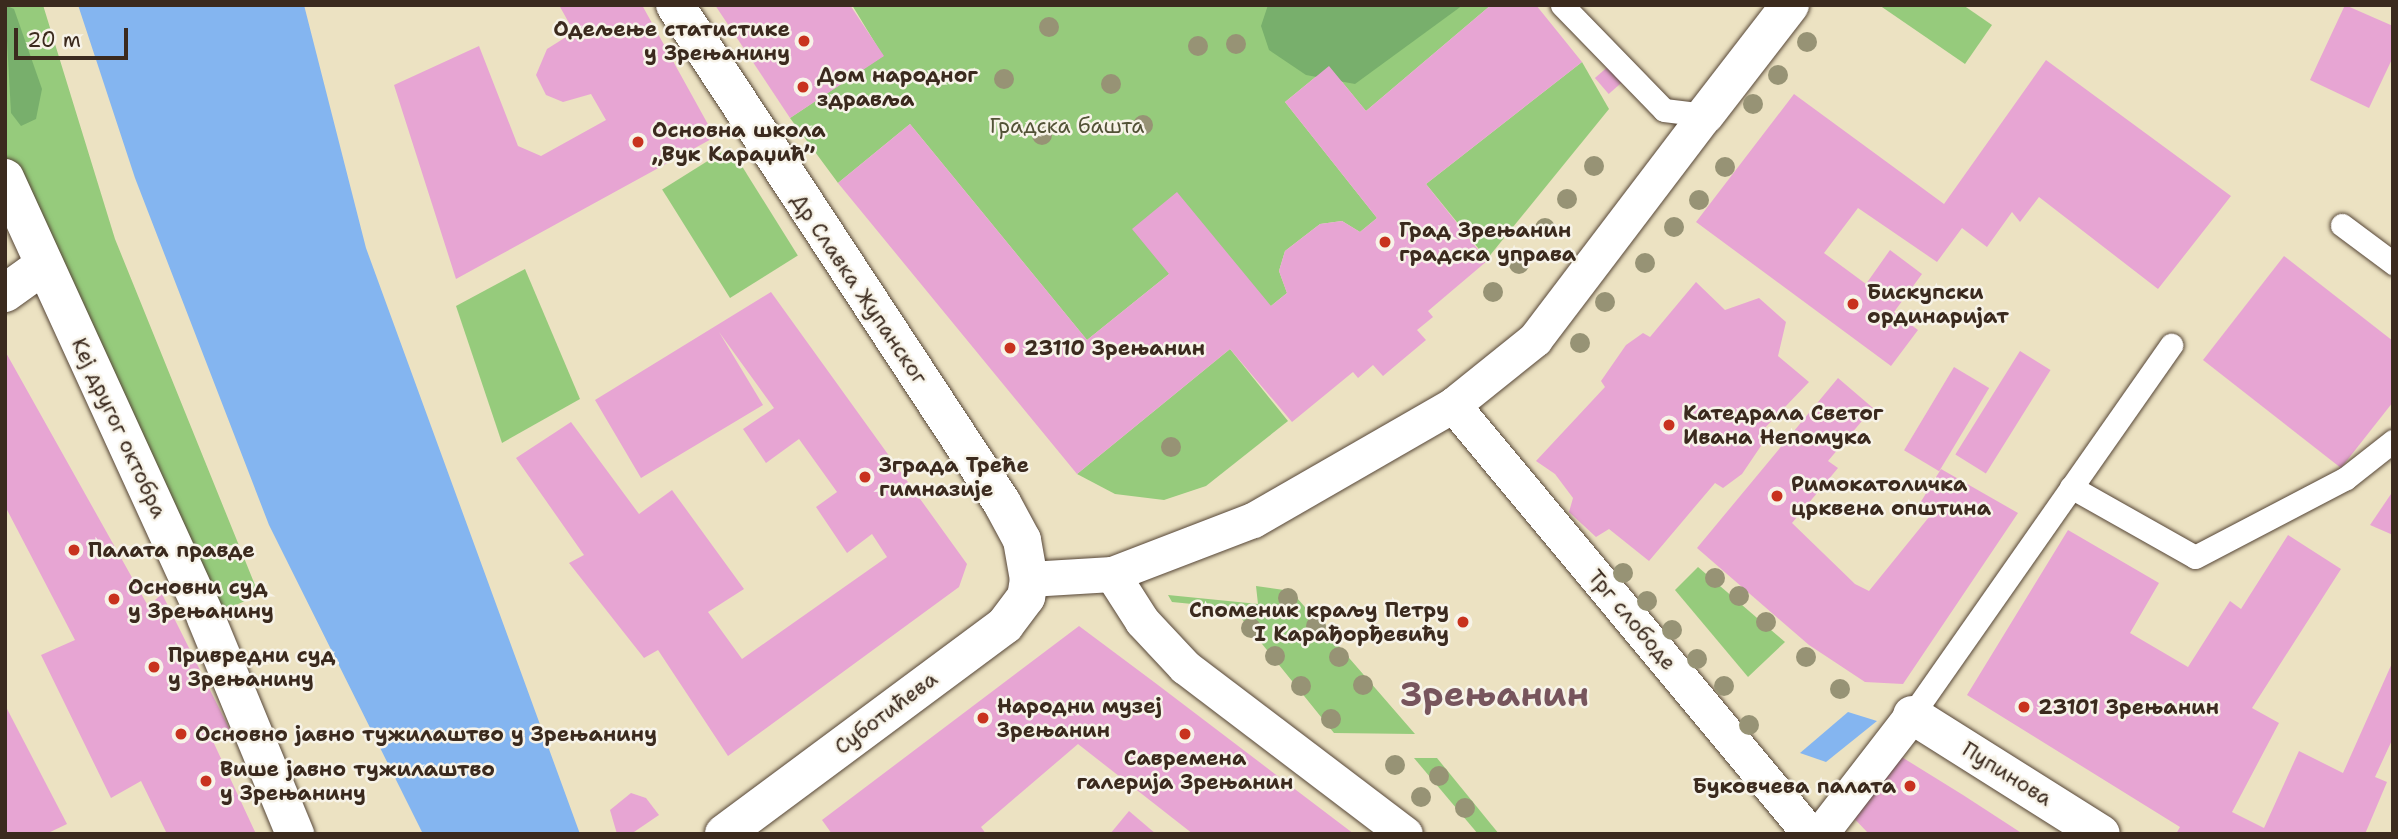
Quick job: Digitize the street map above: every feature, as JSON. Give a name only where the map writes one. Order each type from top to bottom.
[{"type":"street","name":"Др Славка Жупанског","points":[[675,5],[1002,503],[1022,540],[1029,579]]},
{"type":"street","points":[[1029,579],[1112,574],[1253,520],[1453,405],[1535,339],[1790,5]]},
{"type":"street","name":"Кеј другог октобра","points":[[5,178],[206,618],[295,834]]},
{"type":"street","points":[[5,293],[44,265]]},
{"type":"street","name":"Трг слободе","points":[[1453,405],[1810,834]]},
{"type":"street","points":[[1112,574],[1142,621],[1185,667],[1405,834]]},
{"type":"street","name":"Суботићева","points":[[724,834],[1004,625],[1026,597],[1029,579]]},
{"type":"street","points":[[1820,834],[1912,715]]},
{"type":"street","name":"Пупинова","points":[[1912,715],[2101,834]]},
{"type":"lane","points":[[1562,5],[1664,110],[1705,115]]},
{"type":"lane","points":[[2342,225],[2393,263]]},
{"type":"lane","points":[[1912,715],[2171,345]]},
{"type":"lane","points":[[2071,487],[2195,557],[2346,478],[2393,441]]},
{"type":"green space","points":[[5,5],[43,5],[115,239],[259,595],[206,618],[5,178]]},
{"type":"green space","points":[[5,5],[14,9],[42,89],[36,119],[21,126],[11,113]]},
{"type":"green space","name":"Градска башта","points":[[852,5],[1491,5],[1366,111],[1329,66],[1285,102],[1377,218],[1360,232],[1342,221],[1320,224],[1285,251],[1279,271],[1287,293],[1271,306],[1169,274],[1087,340],[910,124],[838,183],[790,118],[883,56]]},
{"type":"green space","points":[[1268,5],[1463,5],[1355,84],[1306,75],[1269,50],[1261,26]]},
{"type":"green space","points":[[1879,5],[1963,5],[1992,25],[1965,64]]},
{"type":"green space","points":[[1582,62],[1609,109],[1487,259],[1426,184]]},
{"type":"green space","points":[[730,147],[798,256],[730,298],[662,189]]},
{"type":"green space","points":[[525,269],[580,399],[502,443],[456,306]]},
{"type":"green space","points":[[1230,349],[1288,421],[1206,486],[1164,500],[1115,494],[1077,474]]},
{"type":"green space","points":[[1698,567],[1785,642],[1748,677],[1675,590]]},
{"type":"green space","points":[[1256,586],[1291,591],[1415,734],[1334,733],[1233,608],[1172,602],[1168,595],[1258,604]]},
{"type":"green space","points":[[1414,758],[1437,758],[1499,834],[1478,834]]},
{"type":"water","points":[[78,5],[304,5],[366,248],[580,834],[423,834],[269,525],[135,178]]},
{"type":"water","points":[[1848,712],[1877,721],[1826,762],[1800,753]]},
{"type":"building","name":"Основна школа „Вук Караџић”","points":[[559,5],[642,5],[715,137],[456,279],[394,85],[479,46],[518,146],[541,156],[606,120],[591,94],[563,102],[546,95],[536,75],[547,49],[574,32]]},
{"type":"building","name":"Дом народног здравља","points":[[715,5],[850,5],[884,56],[790,118]]},
{"type":"building","name":"Град Зрењанин градска управа","points":[[1491,5],[1536,5],[1582,62],[1426,184],[1487,261],[1428,311],[1433,317],[1417,330],[1426,340],[1383,376],[1373,365],[1358,378],[1353,372],[1292,422],[1230,349],[1077,474],[838,183],[910,124],[1087,340],[1169,274],[1132,229],[1177,192],[1271,306],[1287,293],[1279,271],[1285,251],[1320,224],[1342,221],[1360,232],[1377,218],[1285,102],[1329,66],[1366,111]]},
{"type":"building","points":[[2345,5],[2393,26],[2393,57],[2369,108],[2310,80]]},
{"type":"building","points":[[2046,60],[2231,196],[2158,289],[2039,197],[2020,222],[2012,212],[1987,247],[1962,228],[1937,262],[1858,208],[1824,253],[1866,284],[1890,250],[1922,274],[1894,312],[1918,330],[1891,366],[1696,222],[1794,94],[1944,204]]},
{"type":"building","points":[[1610,65],[1624,81],[1609,94],[1595,78]]},
{"type":"building","points":[[2284,256],[2393,341],[2393,402],[2341,468],[2203,360]]},
{"type":"building","name":"Катедрала Светог Ивана Непомука","points":[[1696,282],[1725,310],[1759,298],[1786,322],[1778,356],[1809,382],[1760,433],[1765,440],[1742,474],[1723,488],[1715,483],[1649,561],[1609,529],[1596,537],[1569,512],[1573,498],[1555,474],[1536,461],[1605,387],[1601,381],[1626,345],[1643,333],[1650,337]]},
{"type":"building","points":[[771,292],[967,564],[959,587],[728,756],[658,650],[644,658],[569,563],[584,555],[516,458],[571,422],[639,514],[672,490],[744,589],[708,612],[742,659],[887,557],[872,534],[847,553],[816,507],[837,492],[799,439],[766,463],[743,429],[774,408],[719,332],[763,405],[641,478],[595,400]]},
{"type":"building","name":"Палата правде","points":[[5,351],[148,606],[162,594],[231,732],[211,737],[256,834],[167,834],[141,781],[111,798],[41,655],[75,640],[5,506]]},
{"type":"building","points":[[2020,351],[2051,370],[1986,474],[1955,454]]},
{"type":"building","points":[[1954,367],[1989,388],[1939,471],[1904,450]]},
{"type":"building","points":[[1838,378],[1873,408],[1828,461],[1838,468],[1792,523],[1855,584],[1869,591],[1929,517],[1917,508],[1941,469],[2018,513],[1903,684],[1865,682],[1809,645],[1697,548]]},
{"type":"building","points":[[2393,491],[2393,535],[2370,525]]},
{"type":"building","points":[[2068,530],[2159,583],[2130,633],[2188,667],[2230,601],[2241,609],[2288,535],[2341,569],[2252,708],[2279,723],[2232,812],[2264,828],[2299,751],[2343,773],[2393,661],[2393,738],[2375,777],[2387,782],[2365,834],[2176,834],[2180,827],[1967,695]]},
{"type":"building","points":[[1079,626],[1354,834],[1193,834],[1078,744],[981,827],[986,834],[832,834],[822,820]]},
{"type":"building","points":[[5,705],[67,824],[46,834],[5,834]]},
{"type":"building","name":"Буковчева палата","points":[[1900,756],[2023,834],[1869,834],[1848,812]]},
{"type":"building","points":[[631,793],[646,798],[659,815],[631,834],[617,834],[610,810]]},
{"type":"building","points":[[1129,811],[1156,834],[1110,834]]},
{"type":"place","name":"Одељење статистике у Зрењанину","points":[[804,41]]},
{"type":"place","name":"Дом народног здравља","points":[[803,87]]},
{"type":"place","name":"Основна школа „Вук Караџић”","points":[[638,142]]},
{"type":"place","name":"Град Зрењанин градска управа","points":[[1385,242]]},
{"type":"place","name":"Бискупски ординаријат","points":[[1853,304]]},
{"type":"place","name":"23110 Зрењанин","points":[[1010,348]]},
{"type":"place","name":"Катедрала Светог Ивана Непомука","points":[[1669,425]]},
{"type":"place","name":"Зграда Треће гимназије","points":[[865,477]]},
{"type":"place","name":"Римокатоличка црквена општина","points":[[1777,496]]},
{"type":"place","name":"Палата правде","points":[[74,550]]},
{"type":"place","name":"Основни суд у Зрењанину","points":[[114,599]]},
{"type":"place","name":"Споменик краљу Петру I Карађорђевићу","points":[[1463,622]]},
{"type":"place","name":"Привредни суд у Зрењанину","points":[[154,667]]},
{"type":"place","name":"23101 Зрењанин","points":[[2024,707]]},
{"type":"place","name":"Народни музеј Зрењанин","points":[[983,718]]},
{"type":"place","name":"Основно јавно тужилаштво у Зрењанину","points":[[181,734]]},
{"type":"place","name":"Савремена галерија Зрењанин","points":[[1185,734]]},
{"type":"place","name":"Више јавно тужилаштво у Зрењанину","points":[[206,781]]},
{"type":"place","name":"Буковчева палата","points":[[1910,786]]},
{"type":"district","name":"Зрењанин","points":[[1495,694]]}]
